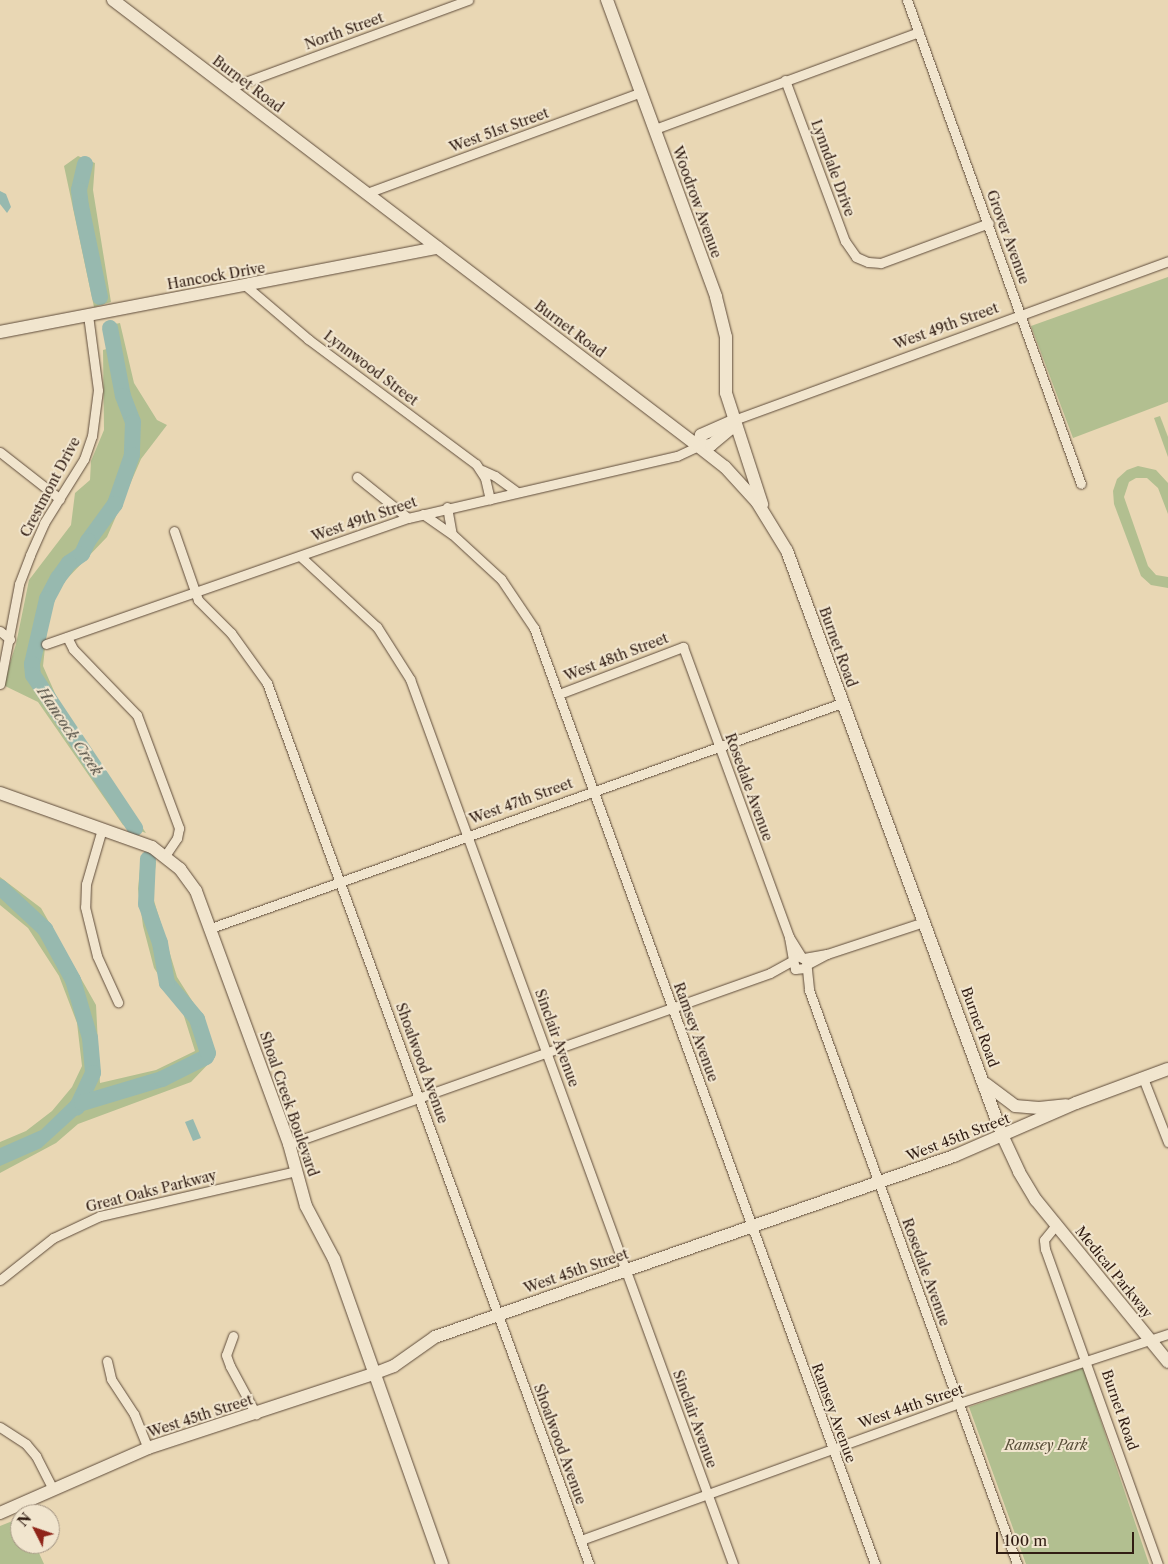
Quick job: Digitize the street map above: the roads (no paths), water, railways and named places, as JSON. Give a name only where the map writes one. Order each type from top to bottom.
[{"type":"main road","name":"Burnet Road","points":[[113,0],[698,446],[740,482],[766,513],[787,551],[984,1082],[1002,1137],[1026,1186],[1056,1225]]},
{"type":"main road","name":"Woodrow Avenue","points":[[607,0],[716,296],[726,337],[726,393],[766,513]]},
{"type":"main road","name":"Hancock Drive","points":[[0,332],[438,248]]},
{"type":"main road","name":"West 49th Street","points":[[698,446],[701,435],[734,420]]},
{"type":"main road","name":"Shoal Creek Boulevard","points":[[0,793],[138,840],[165,856],[188,879],[211,928],[289,1144],[311,1221],[334,1259],[373,1374],[442,1564]]},
{"type":"main road","name":"West 45th Street","points":[[0,1513],[52,1488],[148,1448],[256,1414],[394,1366],[435,1338],[625,1269],[1002,1137],[1076,1103],[1168,1069]]},
{"type":"main road","points":[[984,1082],[1008,1102],[1024,1108],[1076,1103]]},
{"type":"main road","name":"Medical Parkway","points":[[1056,1225],[1168,1362]]},
{"type":"street","name":"North Street","points":[[229,88],[468,0]]},
{"type":"street","name":"Grover Avenue","points":[[907,0],[1022,314],[1081,484]]},
{"type":"street","points":[[655,129],[919,32]]},
{"type":"street","name":"Lynndale Drive","points":[[786,80],[847,247],[862,260],[880,263],[988,223]]},
{"type":"street","name":"West 51st Street","points":[[367,193],[641,92]]},
{"type":"street","name":"West 49th Street","points":[[734,420],[1168,261]]},
{"type":"street","name":"Lynnwood Street","points":[[246,286],[308,339],[482,470],[495,476],[517,492]]},
{"type":"street","name":"Crestmont Drive","points":[[10,639],[20,584],[44,523],[84,459],[96,418],[96,361],[88,316]]},
{"type":"street","name":"West 49th Street","points":[[46,644],[408,518],[447,507],[677,456],[698,446]]},
{"type":"street","points":[[0,452],[60,499]]},
{"type":"street","points":[[482,470],[490,499]]},
{"type":"street","points":[[357,477],[408,518]]},
{"type":"street","points":[[447,507],[452,534]]},
{"type":"street","name":"Ramsey Avenue","points":[[423,514],[452,534],[488,564],[521,605],[534,628],[875,1564]]},
{"type":"street","name":"Shoalwood Avenue","points":[[174,531],[198,600],[231,633],[267,682],[420,1095],[589,1564]]},
{"type":"street","name":"Sinclair Avenue","points":[[300,556],[362,611],[395,652],[410,679],[733,1564]]},
{"type":"street","points":[[0,631],[10,639],[0,684]]},
{"type":"street","points":[[67,637],[73,649],[137,715],[179,828],[177,838],[165,856]]},
{"type":"street","name":"West 48th Street","points":[[559,694],[683,647]]},
{"type":"street","name":"Rosedale Avenue","points":[[683,647],[1017,1564]]},
{"type":"street","name":"West 47th Street","points":[[211,928],[340,880],[842,703]]},
{"type":"street","points":[[102,829],[86,884],[85,907],[97,956],[118,1002]]},
{"type":"street","points":[[289,1144],[420,1095],[799,963],[924,922]]},
{"type":"street","points":[[1143,1078],[1168,1142]]},
{"type":"street","name":"Great Oaks Parkway","points":[[0,1280],[53,1238],[92,1219],[296,1171]]},
{"type":"street","name":"Burnet Road","points":[[1056,1225],[1044,1240],[1045,1249],[1087,1360],[1158,1564]]},
{"type":"street","name":"West 44th Street","points":[[581,1540],[959,1403],[1168,1334]]},
{"type":"street","points":[[233,1336],[226,1355],[256,1414]]},
{"type":"street","points":[[107,1361],[111,1379],[134,1414],[148,1448]]},
{"type":"street","points":[[0,1428],[26,1444],[36,1456],[52,1488]]},
{"type":"water","points":[[0,191],[6,194],[11,207],[7,213],[0,204]]},
{"type":"water","points":[[76,1096],[85,1108],[41,1148],[0,1166],[0,1148],[41,1130]]},
{"type":"water","points":[[193,1119],[201,1138],[193,1141],[185,1122]]},
{"type":"waterway","name":"Hancock Creek","points":[[85,164],[79,190],[100,297]]},
{"type":"waterway","name":"Hancock Creek","points":[[110,328],[123,396],[133,422],[132,455],[115,504],[88,541],[82,554],[69,563],[58,578],[47,599],[32,664],[33,675],[135,828]]},
{"type":"waterway","name":"Hancock Creek","points":[[82,1103],[162,1079],[206,1057],[208,1053],[197,1019],[167,983],[160,943],[146,904],[148,859]]},
{"type":"waterway","points":[[0,887],[45,929],[73,980],[90,1038],[93,1073],[77,1107]]},
{"type":"park label","name":"Ramsey Park","points":[[1046,1445]]}]
